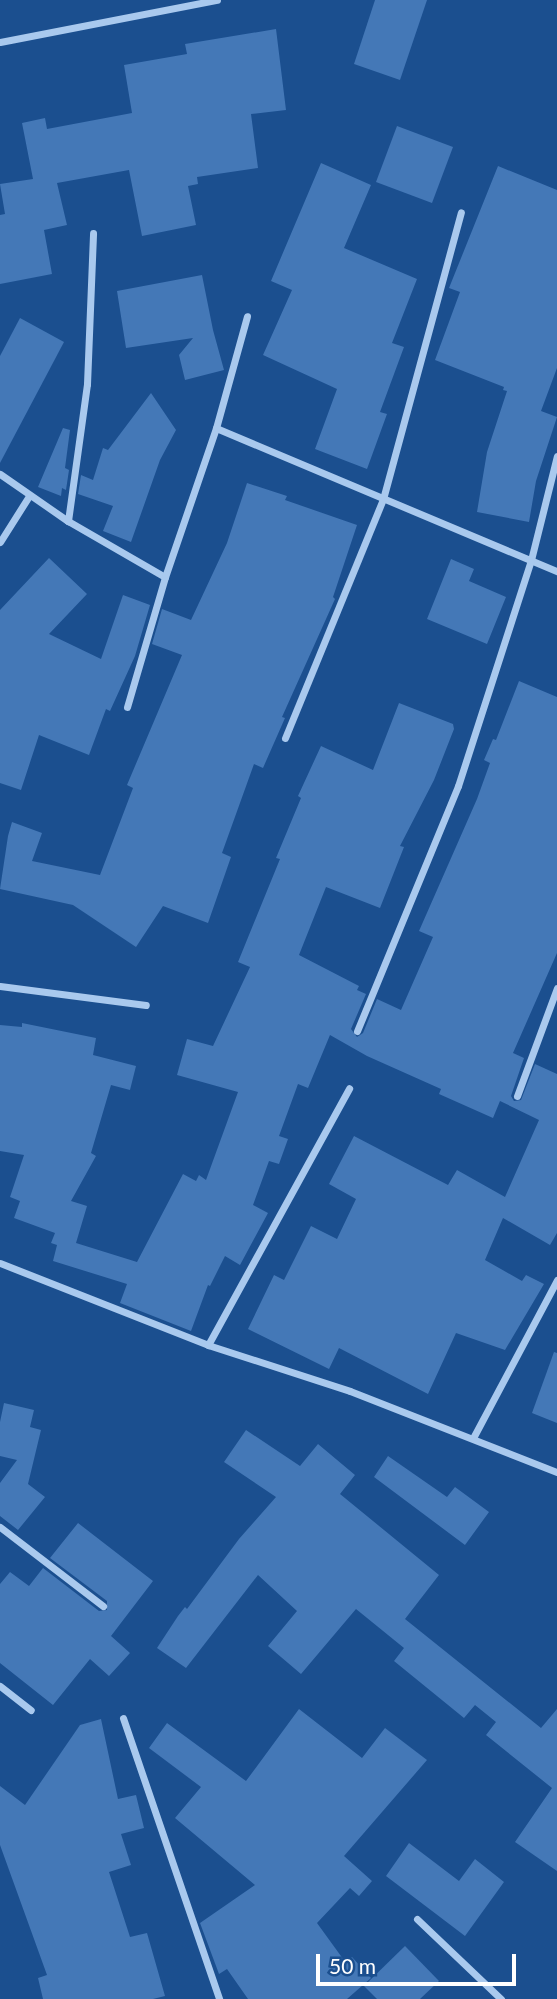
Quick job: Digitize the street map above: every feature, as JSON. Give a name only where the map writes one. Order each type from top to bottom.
[{"type":"street","points":[[0,42],[217,0]]},
{"type":"street","points":[[285,738],[383,499],[461,212]]},
{"type":"street","points":[[68,521],[87,384],[93,233]]},
{"type":"street","points":[[127,707],[165,577],[216,428],[247,316]]},
{"type":"street","points":[[216,428],[557,571]]},
{"type":"street","points":[[357,1031],[458,786],[531,560],[557,456]]},
{"type":"street","points":[[0,474],[68,521],[165,577]]},
{"type":"street","points":[[0,542],[29,496]]},
{"type":"street","points":[[0,986],[146,1005]]},
{"type":"street","points":[[517,1097],[557,988]]},
{"type":"street","points":[[208,1345],[349,1088]]},
{"type":"street","points":[[0,1263],[208,1345],[350,1391],[557,1472]]},
{"type":"street","points":[[473,1438],[557,1280]]},
{"type":"street","points":[[0,1527],[103,1606]]},
{"type":"street","points":[[0,1686],[31,1710]]},
{"type":"street","points":[[123,1718],[219,1999]]},
{"type":"street","points":[[417,1919],[501,1999]]},
{"type":"building","points":[[375,0],[427,0],[400,80],[354,64]]},
{"type":"building","points":[[276,29],[286,110],[251,114],[258,168],[197,177],[198,184],[188,186],[196,225],[142,236],[129,170],[57,183],[67,225],[44,230],[52,274],[0,284],[0,215],[5,214],[0,184],[33,179],[22,123],[45,118],[47,129],[132,113],[124,65],[187,54],[185,44]]},
{"type":"building","points":[[397,126],[453,147],[432,203],[376,182]]},
{"type":"building","points":[[321,163],[371,185],[344,248],[417,279],[392,343],[404,347],[380,412],[387,414],[367,469],[315,449],[337,389],[263,355],[292,290],[271,281]]},
{"type":"building","points":[[498,166],[557,190],[557,368],[541,411],[557,417],[536,481],[529,522],[477,512],[487,452],[507,391],[503,390],[504,387],[435,360],[460,292],[449,288]]},
{"type":"building","points":[[202,275],[224,370],[185,380],[179,355],[193,338],[126,348],[117,291]]},
{"type":"building","points":[[20,318],[64,342],[0,463],[0,356]]},
{"type":"building","points":[[151,393],[176,430],[160,460],[131,542],[103,531],[113,506],[78,494],[81,475],[93,480],[103,448],[108,450]]},
{"type":"building","points":[[63,428],[70,430],[65,468],[69,470],[66,490],[62,488],[61,496],[38,487]]},
{"type":"building","points":[[247,483],[287,496],[285,500],[357,525],[333,597],[335,599],[282,717],[285,718],[263,768],[254,764],[222,853],[231,857],[208,923],[163,906],[136,947],[73,905],[0,889],[8,836],[12,822],[42,833],[32,861],[100,875],[133,788],[127,785],[182,655],[152,644],[162,609],[191,620],[227,543]]},
{"type":"building","points":[[49,558],[87,594],[49,634],[101,659],[123,595],[150,605],[135,656],[110,711],[106,709],[89,755],[39,735],[21,790],[0,783],[0,610]]},
{"type":"building","points":[[451,559],[474,569],[469,581],[506,597],[487,644],[427,619]]},
{"type":"building","points":[[519,681],[557,697],[557,953],[513,1053],[524,1058],[511,1096],[514,1101],[521,1100],[535,1064],[557,1074],[557,1233],[550,1245],[503,1218],[485,1260],[522,1281],[526,1275],[544,1284],[505,1350],[456,1333],[428,1394],[339,1348],[329,1369],[248,1329],[274,1275],[284,1280],[311,1226],[337,1239],[356,1199],[329,1184],[354,1136],[448,1185],[457,1170],[505,1197],[539,1120],[500,1101],[493,1118],[439,1094],[441,1089],[367,1056],[330,1035],[308,1088],[298,1084],[279,1136],[288,1139],[279,1164],[269,1161],[253,1205],[268,1213],[240,1265],[225,1256],[210,1286],[208,1285],[191,1331],[120,1303],[127,1284],[53,1261],[57,1245],[51,1243],[55,1233],[14,1218],[20,1201],[10,1197],[24,1155],[0,1151],[0,1025],[22,1027],[22,1023],[96,1038],[93,1055],[136,1066],[130,1090],[111,1085],[91,1153],[96,1156],[71,1201],[87,1206],[76,1243],[137,1262],[183,1174],[196,1181],[199,1175],[206,1180],[238,1092],[177,1075],[187,1039],[213,1046],[250,967],[238,962],[280,859],[276,858],[301,798],[298,796],[321,746],[373,770],[399,703],[453,724],[454,729],[434,780],[400,846],[404,847],[380,908],[326,887],[299,955],[359,986],[357,990],[366,994],[351,1029],[357,1037],[363,1033],[377,999],[401,1010],[433,937],[419,931],[477,799],[490,763],[484,760],[493,739],[496,740]]},
{"type":"building","points":[[554,1352],[557,1353],[557,1423],[532,1413]]},
{"type":"building","points":[[4,1403],[34,1410],[30,1427],[41,1430],[28,1484],[45,1497],[18,1530],[0,1516],[0,1483],[17,1460],[0,1456],[0,1422]]},
{"type":"building","points":[[246,1430],[300,1466],[318,1444],[355,1475],[340,1494],[439,1575],[405,1619],[541,1728],[557,1709],[557,1871],[515,1842],[552,1788],[486,1735],[496,1722],[475,1705],[464,1718],[394,1661],[404,1648],[356,1609],[301,1674],[268,1646],[297,1611],[258,1575],[186,1668],[157,1648],[185,1607],[187,1609],[239,1539],[276,1497],[224,1462]]},
{"type":"building","points":[[388,1456],[447,1497],[455,1487],[489,1512],[465,1545],[374,1477]]},
{"type":"building","points":[[78,1523],[153,1581],[111,1636],[130,1653],[109,1676],[90,1659],[53,1705],[0,1663],[0,1584],[10,1572],[29,1586],[43,1568],[99,1611],[107,1610],[107,1601],[50,1558]]},
{"type":"building","points":[[299,1709],[362,1758],[385,1728],[427,1760],[344,1856],[372,1881],[359,1896],[350,1888],[317,1923],[346,1963],[352,1957],[371,1978],[347,1999],[248,1999],[227,1969],[219,1974],[200,1923],[255,1885],[175,1818],[201,1787],[149,1748],[167,1723],[246,1781]]},
{"type":"building","points":[[101,1719],[118,1799],[136,1795],[144,1828],[121,1834],[131,1865],[109,1872],[130,1937],[147,1933],[165,1996],[153,1999],[43,1999],[38,1978],[47,1975],[0,1845],[0,1786],[25,1805],[80,1725]]},
{"type":"building","points":[[409,1843],[459,1881],[475,1859],[504,1882],[465,1936],[386,1876]]},
{"type":"building","points":[[405,1946],[439,1981],[420,1999],[377,1999],[364,1986]]}]
